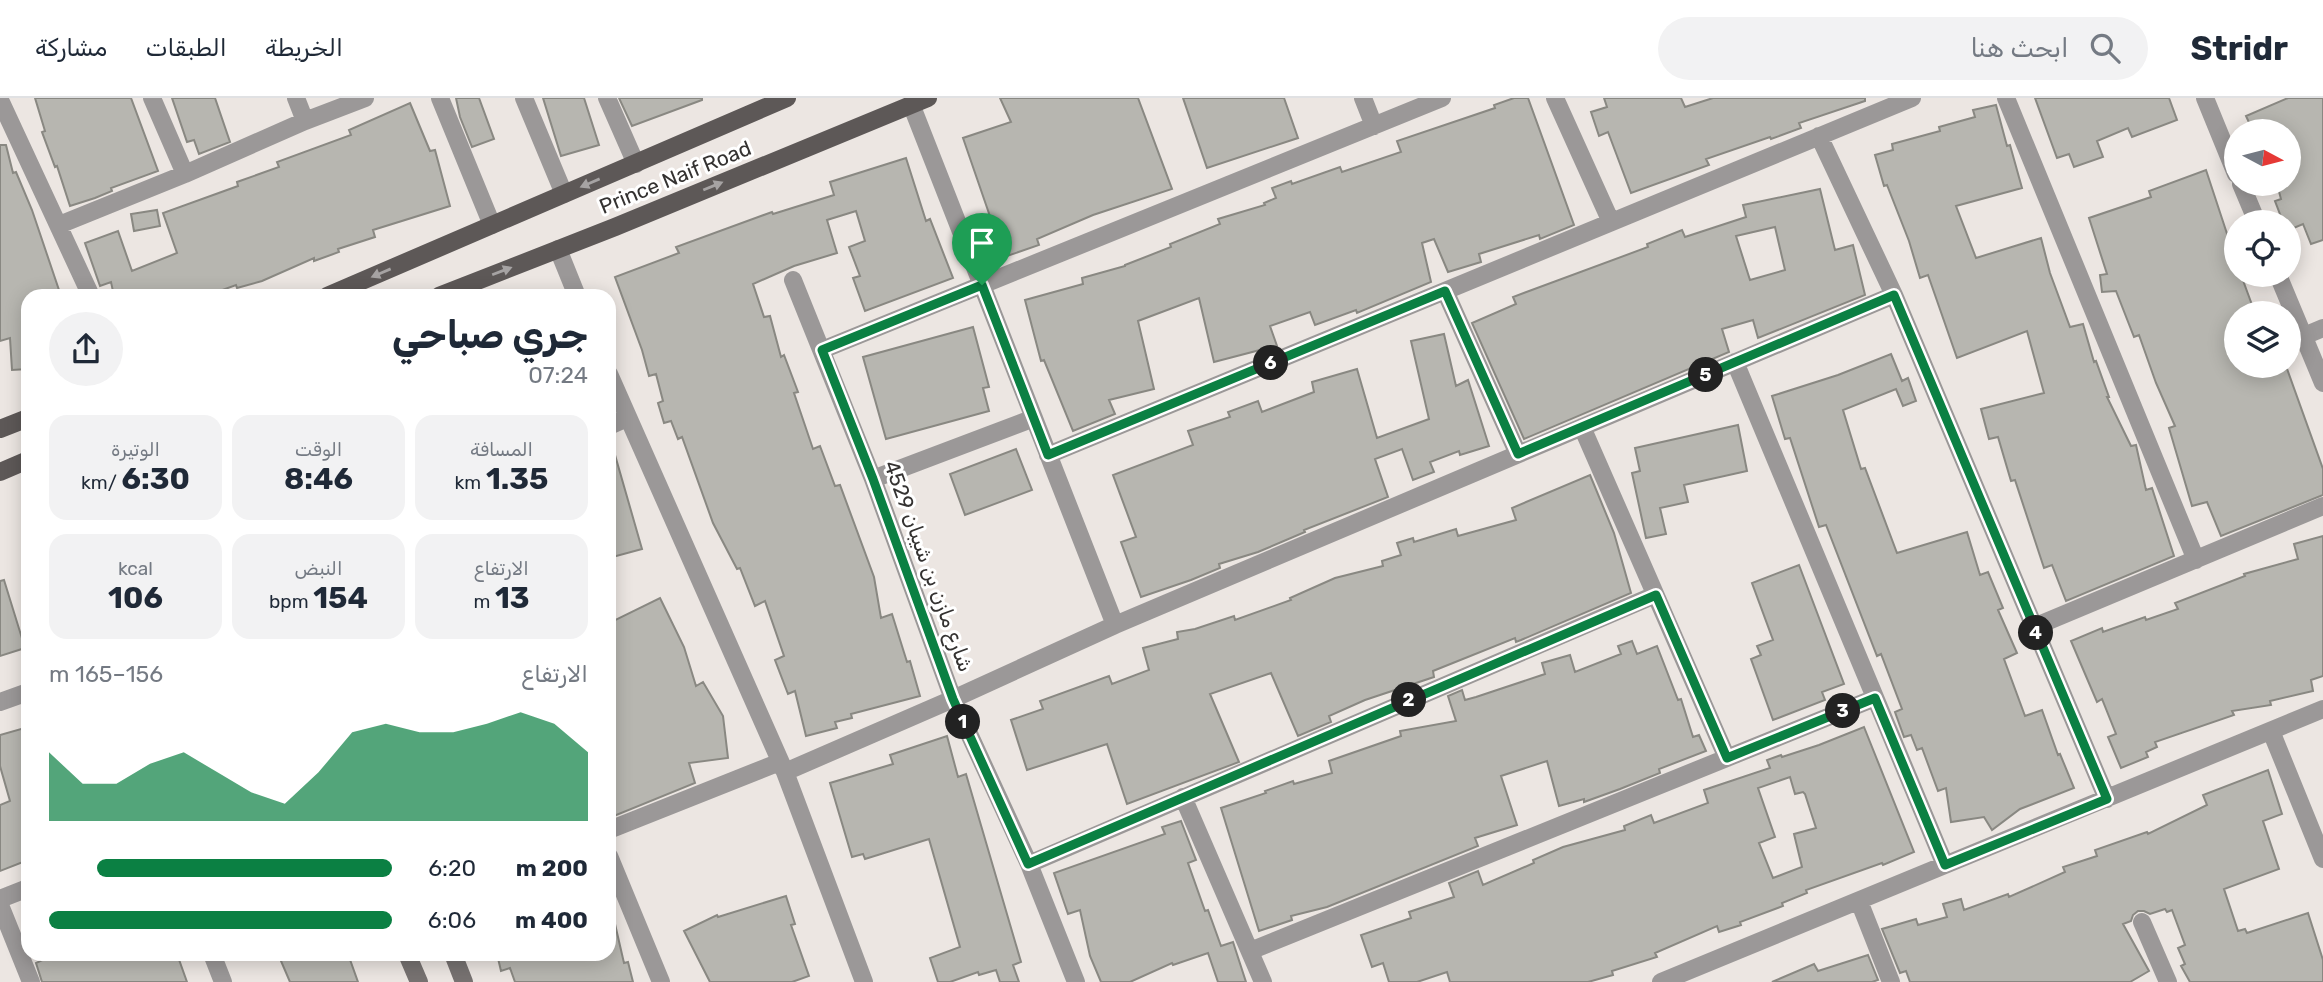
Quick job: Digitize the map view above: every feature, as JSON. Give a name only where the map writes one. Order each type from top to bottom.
[{"type":"main road","name":"Prince Naif Road","points":[[343,289],[788,98]]},
{"type":"main road","name":"Prince Naif Road","points":[[457,289],[919,101]]},
{"type":"main road","points":[[2,424],[21,420]]},
{"type":"main road","points":[[0,472],[21,463]]},
{"type":"street","points":[[152,98],[185,174]]},
{"type":"street","points":[[296,98],[305,121]]},
{"type":"street","points":[[59,225],[365,98]]},
{"type":"street","points":[[440,98],[492,225]]},
{"type":"street","points":[[524,98],[564,194]]},
{"type":"street","points":[[607,98],[636,164]]},
{"type":"street","points":[[1363,98],[1374,126]]},
{"type":"street","points":[[822,350],[1442,98]]},
{"type":"street","points":[[1555,98],[1611,222]]},
{"type":"street","points":[[1048,455],[1912,98]]},
{"type":"street","points":[[2007,98],[2196,560]]},
{"type":"street","points":[[2205,98],[2224,145]]},
{"type":"street","points":[[0,100],[88,289]]},
{"type":"street","points":[[919,101],[982,285],[1115,625]]},
{"type":"street","points":[[1819,136],[1894,295],[2107,799]]},
{"type":"street","points":[[558,249],[574,289]]},
{"type":"street","name":"شارع مازن بن شيبان 4529","points":[[793,280],[873,479],[953,699],[1028,864],[1076,982]]},
{"type":"street","points":[[2283,287],[2323,383]]},
{"type":"street","points":[[1445,291],[1518,454]]},
{"type":"street","points":[[616,827],[782,767],[953,699],[1115,625],[1894,295]]},
{"type":"street","points":[[2304,336],[2323,328]]},
{"type":"street","points":[[1735,362],[1945,865]]},
{"type":"street","points":[[616,391],[782,767],[864,982]]},
{"type":"street","points":[[616,423],[627,418]]},
{"type":"street","points":[[873,479],[1034,418]]},
{"type":"street","points":[[1582,427],[1727,758]]},
{"type":"street","points":[[2034,627],[2323,506]]},
{"type":"street","points":[[1028,864],[1656,595]]},
{"type":"street","points":[[0,702],[21,694]]},
{"type":"street","points":[[1250,951],[1875,698]]},
{"type":"street","points":[[1661,982],[2323,709]]},
{"type":"street","points":[[2272,731],[2323,859]]},
{"type":"street","points":[[1183,797],[1264,982]]},
{"type":"street","points":[[616,873],[661,982]]},
{"type":"street","points":[[0,899],[21,891]]},
{"type":"street","points":[[1858,901],[1891,982]]},
{"type":"street","points":[[0,905],[21,956]]},
{"type":"street","points":[[2142,922],[2165,981]]},
{"type":"street","points":[[23,961],[32,982]]},
{"type":"street","points":[[215,961],[223,982]]},
{"type":"street","points":[[410,961],[419,982]]},
{"type":"street","points":[[456,961],[464,982]]},
{"type":"building","points":[[35,98],[131,98],[158,171],[70,206],[42,132],[45,131]]},
{"type":"building","points":[[172,98],[215,98],[230,142],[199,154],[194,140],[187,142]]},
{"type":"building","points":[[456,98],[479,98],[494,139],[472,147]]},
{"type":"building","points":[[543,98],[584,98],[599,145],[561,156]]},
{"type":"building","points":[[619,98],[702,98],[702,100],[632,126]]},
{"type":"building","points":[[1000,98],[1138,98],[1172,189],[1093,215],[1037,239],[1039,245],[1004,257],[963,138],[1011,122]]},
{"type":"building","points":[[1183,98],[1284,98],[1298,138],[1207,168]]},
{"type":"building","points":[[1514,98],[1528,98],[1574,225],[1540,239],[1539,235],[1479,254],[1481,262],[1448,272],[1434,239],[1422,243],[1431,282],[1357,313],[1356,310],[1315,325],[1310,312],[1270,326],[1277,346],[1261,352],[1260,350],[1214,362],[1199,298],[1138,321],[1154,389],[1109,400],[1115,414],[1073,431],[1044,360],[1041,361],[1025,300],[1083,284],[1082,278],[1125,266],[1220,224],[1218,219],[1265,205],[1264,203],[1276,198],[1272,188],[1340,167],[1342,172],[1401,152],[1397,141],[1495,108],[1494,105]]},
{"type":"building","points":[[1604,98],[1681,98],[1685,107],[1713,98],[1865,98],[1865,101],[1799,123],[1801,128],[1771,139],[1770,137],[1706,159],[1709,165],[1631,193],[1608,132],[1599,136],[1591,112],[1607,107]]},
{"type":"building","points":[[2035,98],[2169,98],[2177,120],[2132,137],[2128,128],[2097,141],[2103,157],[2074,167],[2069,154],[2057,158]]},
{"type":"building","points":[[2288,98],[2323,98],[2323,240],[2311,244],[2303,224],[2301,225],[2301,210],[2278,210],[2275,201],[2281,199],[2280,196],[2301,196],[2301,119],[2247,119],[2246,116]]},
{"type":"building","points":[[410,103],[430,151],[435,150],[450,206],[373,230],[375,237],[338,249],[339,252],[314,261],[314,258],[262,281],[237,288],[236,285],[225,289],[112,289],[111,282],[100,286],[85,243],[118,231],[132,271],[177,253],[163,213],[238,186],[237,182],[279,167],[277,162],[351,135],[349,130]]},
{"type":"building","points":[[1996,105],[2022,188],[1956,206],[1976,258],[2041,238],[2050,273],[2070,327],[2083,324],[2107,397],[2131,446],[2136,445],[2146,490],[2152,488],[2174,556],[2066,601],[2052,565],[2044,568],[2015,480],[2011,481],[1998,437],[1989,439],[1981,409],[2044,393],[2027,331],[1957,358],[1928,275],[1920,278],[1909,241],[1887,185],[1884,186],[1875,155],[1893,150],[1892,144],[1940,131],[1939,127],[1975,117],[1973,110]]},
{"type":"building","points":[[0,145],[6,145],[13,173],[16,172],[32,210],[59,289],[21,289],[21,369],[12,370],[10,338],[0,341]]},
{"type":"building","points":[[906,158],[926,221],[930,219],[953,278],[865,311],[853,278],[860,276],[849,247],[865,241],[856,211],[827,220],[837,253],[794,266],[753,284],[764,317],[770,316],[781,357],[784,355],[798,392],[794,393],[813,449],[820,446],[835,486],[840,485],[874,577],[881,618],[892,614],[920,696],[851,714],[852,718],[835,722],[837,728],[806,736],[795,691],[788,694],[775,660],[784,656],[765,601],[755,606],[740,568],[737,569],[713,523],[682,437],[678,439],[671,421],[664,423],[658,403],[663,401],[656,374],[649,376],[615,277],[679,253],[676,247],[772,212],[773,214],[834,195],[830,182]]},
{"type":"building","points":[[2206,170],[2224,225],[2224,287],[2245,287],[2251,301],[2224,301],[2224,378],[2290,378],[2323,469],[2323,495],[2221,536],[2207,502],[2192,506],[2169,428],[2175,426],[2139,335],[2134,337],[2116,291],[2102,292],[2100,275],[2107,274],[2089,218],[2151,197],[2149,191]]},
{"type":"building","points":[[1820,189],[1835,250],[1853,245],[1865,295],[1758,338],[1753,320],[1722,329],[1729,352],[1524,439],[1472,323],[1516,304],[1513,297],[1648,247],[1647,244],[1682,230],[1685,237],[1746,217],[1743,205]],"holes":[[[1775,227],[1785,270],[1750,280],[1736,236]]]},
{"type":"building","points":[[157,210],[160,226],[134,231],[131,214]]},
{"type":"building","points":[[973,327],[989,387],[983,388],[989,411],[886,439],[863,357]]},
{"type":"building","points":[[1444,334],[1456,386],[1468,380],[1489,446],[1460,455],[1459,451],[1430,462],[1434,472],[1413,480],[1402,449],[1375,459],[1388,497],[1304,530],[1305,532],[1258,552],[1219,564],[1220,568],[1191,580],[1141,597],[1121,542],[1136,537],[1113,475],[1193,445],[1188,431],[1230,417],[1228,412],[1258,401],[1262,412],[1314,392],[1312,382],[1357,369],[1377,438],[1429,419],[1411,341]]},
{"type":"building","points":[[1891,354],[1902,381],[1908,378],[1916,401],[1903,406],[1896,389],[1843,410],[1861,469],[1865,468],[1897,553],[1967,532],[1980,575],[1988,572],[2003,608],[1998,610],[2017,653],[2004,659],[2025,716],[2042,710],[2058,755],[2060,754],[2074,788],[2020,809],[1992,830],[1984,817],[1951,822],[1946,788],[1938,791],[1922,748],[1917,750],[1911,735],[1904,737],[1895,712],[1902,709],[1881,654],[1877,656],[1826,525],[1819,527],[1790,438],[1785,439],[1772,396],[1838,375]]},
{"type":"building","points":[[1738,425],[1747,471],[1684,485],[1688,502],[1660,508],[1666,534],[1646,538],[1632,473],[1640,471],[1635,448]]},
{"type":"building","points":[[1016,449],[1032,490],[965,515],[950,474]]},
{"type":"building","points":[[616,458],[642,549],[616,556]]},
{"type":"building","points":[[1590,475],[1614,533],[1631,593],[1516,642],[1515,638],[1433,671],[1434,677],[1365,700],[1329,716],[1331,722],[1298,736],[1271,673],[1210,694],[1239,762],[1127,804],[1107,744],[1027,770],[1011,720],[1043,709],[1040,701],[1109,676],[1112,684],[1149,670],[1143,648],[1178,639],[1177,632],[1234,616],[1235,620],[1291,600],[1290,598],[1335,578],[1383,566],[1382,561],[1401,555],[1397,543],[1413,538],[1414,542],[1456,529],[1458,536],[1516,520],[1512,508]]},
{"type":"building","points":[[2323,536],[2323,676],[2311,680],[2313,691],[2270,701],[2271,705],[2232,711],[2234,715],[2155,742],[2157,747],[2146,752],[2148,757],[2121,768],[2108,737],[2116,734],[2102,699],[2097,702],[2071,641],[2102,628],[2103,632],[2178,609],[2175,603],[2245,576],[2244,574],[2298,559],[2294,544]]},
{"type":"building","points":[[1799,565],[1844,684],[1822,692],[1825,700],[1773,720],[1751,659],[1761,655],[1757,646],[1773,640],[1752,583]]},
{"type":"building","points":[[4,580],[21,635],[21,649],[0,656],[0,581]]},
{"type":"building","points":[[660,598],[684,647],[696,686],[703,682],[723,716],[728,758],[689,763],[695,783],[616,815],[616,620]]},
{"type":"building","points":[[1632,641],[1637,654],[1657,646],[1678,700],[1681,699],[1693,737],[1699,735],[1706,751],[1659,769],[1660,773],[1620,789],[1584,802],[1584,799],[1559,806],[1547,761],[1501,776],[1517,825],[1475,838],[1478,846],[1327,907],[1291,916],[1292,920],[1259,931],[1221,808],[1293,781],[1294,784],[1332,773],[1329,761],[1401,736],[1400,731],[1456,721],[1448,696],[1462,690],[1465,700],[1476,697],[1545,674],[1542,663],[1570,655],[1575,672],[1621,654],[1618,646]]},
{"type":"building","points":[[1864,727],[1914,852],[1806,890],[1807,893],[1782,903],[1783,906],[1740,922],[1741,925],[1719,932],[1717,926],[1655,953],[1657,957],[1612,971],[1613,975],[1588,982],[1450,982],[1447,972],[1417,982],[1389,982],[1383,963],[1372,967],[1361,935],[1411,918],[1409,912],[1454,897],[1449,883],[1478,871],[1483,885],[1563,847],[1625,830],[1624,826],[1651,815],[1654,823],[1708,803],[1704,790],[1770,768],[1767,760],[1819,745]],"holes":[[[1790,777],[1795,794],[1805,794],[1816,828],[1794,834],[1802,867],[1773,878],[1759,843],[1775,837],[1758,788]]]},
{"type":"building","points":[[21,729],[21,863],[0,871],[0,805],[10,801],[0,766],[0,735]]},
{"type":"building","points":[[947,736],[958,777],[966,774],[1021,962],[1013,965],[1019,982],[1000,982],[996,970],[979,975],[978,972],[950,982],[938,982],[930,958],[960,947],[929,839],[865,859],[863,854],[852,857],[830,783],[893,764],[890,755]]},
{"type":"building","points":[[2268,770],[2282,814],[2263,821],[2279,869],[2224,889],[2238,931],[2245,929],[2247,933],[2308,913],[2323,960],[2323,982],[2190,982],[2181,966],[2185,964],[2178,948],[2185,945],[2172,910],[2167,912],[2165,909],[2150,914],[2138,911],[2131,921],[2123,924],[2149,971],[2130,982],[1910,982],[1906,971],[1900,973],[1882,929],[1916,919],[1918,925],[1947,917],[1943,904],[1961,899],[1964,910],[2008,894],[2009,897],[2065,872],[2063,867],[2097,856],[2095,850],[2147,832],[2148,834],[2207,805],[2203,795]]},
{"type":"building","points":[[1181,821],[1196,860],[1188,863],[1205,911],[1208,910],[1221,946],[1233,942],[1246,982],[1218,982],[1208,953],[1173,965],[1172,963],[1130,982],[1101,982],[1090,956],[1080,910],[1068,914],[1054,873],[1165,834],[1162,827]]},
{"type":"building","points":[[786,896],[795,924],[791,925],[809,976],[792,982],[710,982],[684,931],[717,915],[718,917]]},
{"type":"building","points":[[616,928],[624,963],[628,962],[633,982],[515,982],[510,968],[501,971],[499,961],[616,961]]},
{"type":"building","points":[[1868,955],[1878,980],[1872,982],[1772,982],[1814,964],[1818,971]]},
{"type":"building","points":[[180,961],[187,982],[42,982],[36,963]]},
{"type":"building","points":[[281,961],[350,961],[358,982],[290,982]]},
{"type":"route","points":[[982,285],[1048,455],[1445,291],[1518,454],[1894,295],[2107,799],[1945,865],[1875,698],[1727,758],[1656,595],[1028,864],[953,699],[873,479],[822,350],[982,285]]}]
